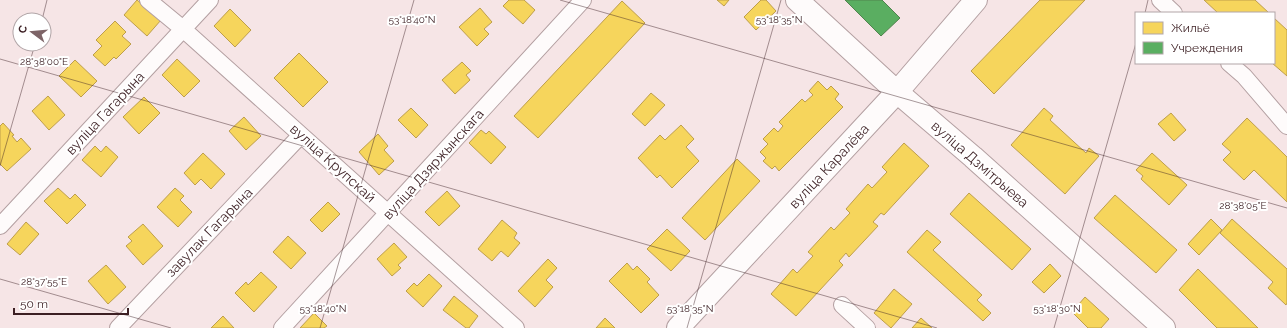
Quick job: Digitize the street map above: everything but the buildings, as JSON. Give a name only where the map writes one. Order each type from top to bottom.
[{"type":"street","name":"вуліца Крупскай","points":[[148,0],[183,29],[516,328]]},
{"type":"street","name":"вуліца Гагарына","points":[[0,226],[210,0]]},
{"type":"street","name":"вуліца Дзяржынскага","points":[[282,328],[583,0]]},
{"type":"street","name":"вуліца Дзмітрыева","points":[[797,0],[897,92],[973,157],[1164,328]]},
{"type":"street","name":"вуліца Каралёва","points":[[678,328],[897,92],[976,0]]},
{"type":"street","points":[[1160,0],[1173,12]]},
{"type":"street","points":[[1230,64],[1244,76],[1287,126]]},
{"type":"street","name":"завулак Гагарына","points":[[118,328],[301,136]]},
{"type":"street","points":[[842,305],[867,328]]}]
